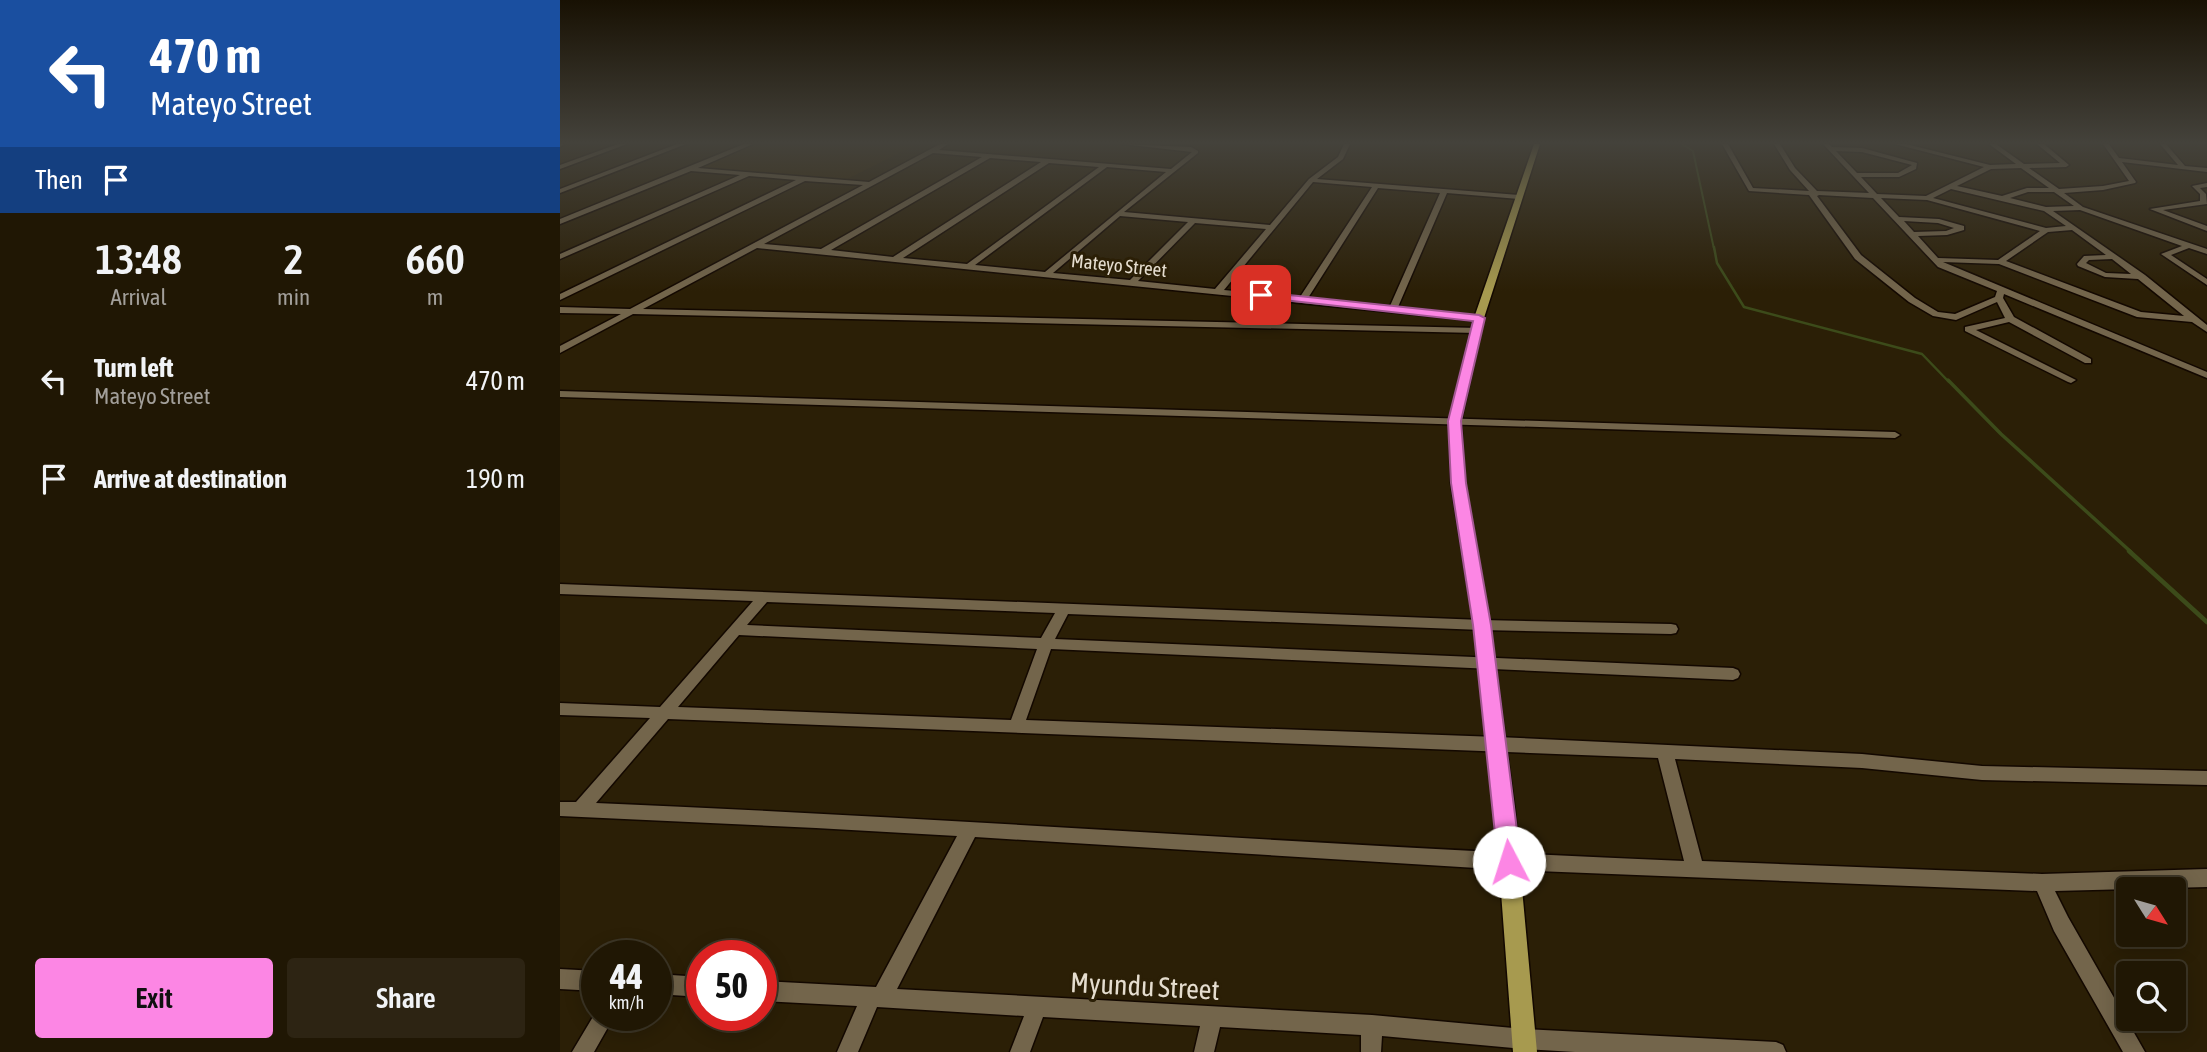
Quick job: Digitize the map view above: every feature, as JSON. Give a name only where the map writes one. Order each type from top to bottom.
[{"type":"main road","points":[[1520,193],[1478,324],[1455,421],[1458,483],[1482,625],[1497,744],[1525,1046]]},
{"type":"street","points":[[560,222],[631,193]]},
{"type":"street","points":[[560,257],[705,193]]},
{"type":"street","points":[[560,297],[774,193]]},
{"type":"street","points":[[560,350],[626,312],[852,193]]},
{"type":"street","points":[[822,252],[924,193]]},
{"type":"street","points":[[895,259],[998,193]]},
{"type":"street","points":[[970,265],[1069,193]]},
{"type":"street","points":[[1048,273],[1144,193]]},
{"type":"street","points":[[1218,291],[1300,193]]},
{"type":"street","points":[[1303,299],[1371,193]]},
{"type":"street","points":[[1394,309],[1443,193]]},
{"type":"street","points":[[1470,193],[1519,197]]},
{"type":"street","points":[[1802,193],[1927,198],[2046,230],[2075,228]]},
{"type":"street","points":[[1874,193],[1949,269],[2000,295],[2207,375]]},
{"type":"street","points":[[1927,198],[1939,193]]},
{"type":"street","points":[[1977,193],[2046,209],[2081,208]]},
{"type":"street","points":[[2001,199],[2018,193]]},
{"type":"street","points":[[2059,193],[2081,208],[2207,252]]},
{"type":"street","points":[[1814,194],[1858,257],[1912,300],[1936,314],[1956,317],[2000,295]]},
{"type":"street","points":[[2205,201],[2154,209],[2207,229]]},
{"type":"street","points":[[2046,209],[2114,257],[2207,329]]},
{"type":"street","points":[[1118,214],[1270,227]]},
{"type":"street","points":[[1898,219],[1939,222],[1961,228],[1948,233],[1912,234]]},
{"type":"street","points":[[1133,282],[1193,221]]},
{"type":"street","points":[[2000,262],[2046,230]]},
{"type":"street","name":"Mateyo Street","points":[[755,244],[1394,309],[1478,324]]},
{"type":"street","points":[[2190,246],[2165,254],[2207,283]]},
{"type":"street","points":[[2114,257],[2087,258],[2081,264],[2105,275],[2142,278]]},
{"type":"street","points":[[1939,260],[2000,262],[2140,315],[2194,319]]},
{"type":"street","points":[[2000,295],[2010,319],[2088,360]]},
{"type":"street","points":[[560,310],[1478,324]]},
{"type":"street","points":[[2010,319],[1968,329],[2071,380]]},
{"type":"street","points":[[560,394],[1895,435]]},
{"type":"street","points":[[560,589],[1482,625],[1671,629]]},
{"type":"street","points":[[580,810],[764,597]]},
{"type":"street","points":[[1016,726],[1046,643],[1064,608]]},
{"type":"street","points":[[735,630],[1733,674]]},
{"type":"street","points":[[560,709],[1497,744],[1862,761],[1982,774],[2207,778]]},
{"type":"street","points":[[1665,753],[1695,868]]},
{"type":"street","points":[[560,808],[970,829],[1509,862],[2042,883],[2207,878]]},
{"type":"street","points":[[847,1052],[970,829]]},
{"type":"street","points":[[2042,883],[2061,924],[2135,1052]]},
{"type":"street","points":[[560,979],[581,980]]},
{"type":"street","name":"Myundu Street","points":[[777,992],[1372,1025],[1525,1046],[1776,1052]]},
{"type":"street","points":[[1020,1052],[1037,1007]]},
{"type":"street","points":[[1204,1052],[1212,1018]]},
{"type":"street","points":[[1371,1052],[1372,1025]]},
{"type":"street","points":[[582,1052],[595,1031]]},
{"type":"waterway","points":[[1702,193],[1714,249]]},
{"type":"waterway","points":[[1714,247],[1717,263],[1744,307],[1922,354],[1949,382]]},
{"type":"waterway","points":[[1948,380],[2001,434],[2131,552]]},
{"type":"waterway","points":[[2129,551],[2207,622]]},
{"type":"route","points":[[1261,295],[1479,318],[1455,421],[1458,483],[1482,625],[1509,862]]}]
